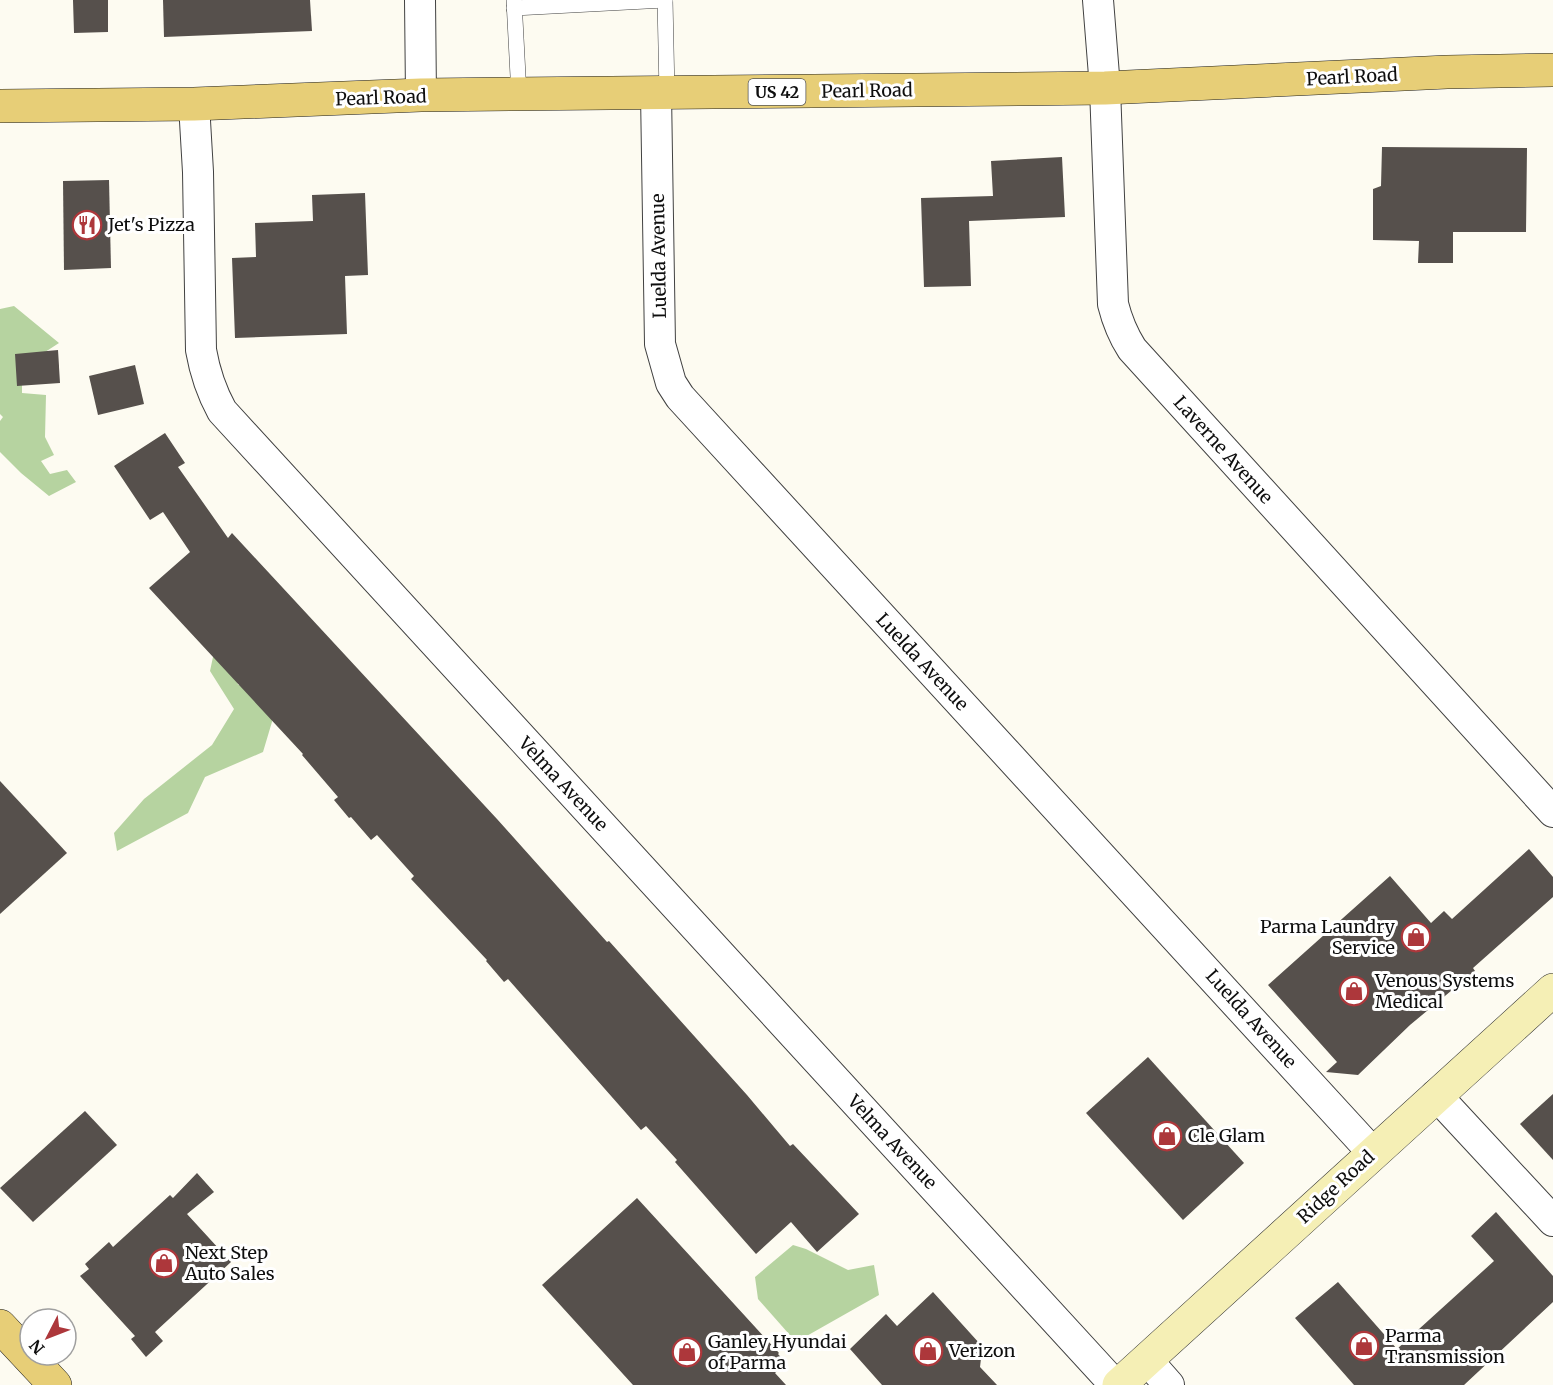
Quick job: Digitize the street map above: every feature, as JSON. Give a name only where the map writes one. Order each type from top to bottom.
[{"type":"main road","name":"Pearl Road","points":[[0,106],[194,104],[421,95],[1105,88],[1435,72],[1553,70]]},
{"type":"main road","name":"Ridge Road","points":[[1117,1385],[1553,990]]},
{"type":"main road","points":[[0,1326],[55,1385]]},
{"type":"street","points":[[420,0],[421,95]]},
{"type":"street","name":"Laverne Avenue","points":[[1098,0],[1105,88],[1113,304],[1126,340],[1132,350],[1553,812]]},
{"type":"street","name":"Luelda Avenue","points":[[662,93],[660,344],[671,383],[680,397],[1373,1153]]},
{"type":"street","name":"Velma Avenue","points":[[194,104],[198,172],[201,350],[212,394],[222,411],[1117,1385]]},
{"type":"street","points":[[1437,1095],[1553,1221]]},
{"type":"street","points":[[1146,1360],[1169,1385]]},
{"type":"lane","points":[[519,95],[514,4],[665,0],[662,93]]},
{"type":"green space","points":[[14,306],[59,343],[42,354],[22,375],[22,393],[46,395],[45,437],[54,455],[41,461],[50,474],[67,470],[76,482],[49,496],[0,452],[0,421],[3,417],[0,414],[0,309]]},
{"type":"green space","points":[[216,643],[234,665],[238,685],[257,680],[280,695],[263,752],[205,777],[188,813],[117,851],[114,833],[144,799],[212,745],[234,709],[210,671]]},
{"type":"green space","points":[[793,1245],[848,1270],[874,1265],[879,1295],[796,1342],[758,1299],[755,1277]]},
{"type":"building","points":[[73,0],[108,0],[108,32],[74,33]]},
{"type":"building","points":[[163,0],[310,0],[312,31],[164,37]]},
{"type":"building","points":[[1382,147],[1527,148],[1526,232],[1453,232],[1453,263],[1418,263],[1419,241],[1373,240],[1373,189],[1381,186]]},
{"type":"building","points":[[1062,157],[1065,217],[969,221],[971,286],[924,287],[921,198],[993,196],[991,161]]},
{"type":"building","name":"Jet's Pizza","points":[[109,180],[111,268],[64,270],[63,181]]},
{"type":"building","points":[[365,193],[368,275],[345,276],[347,334],[235,338],[232,258],[256,257],[255,223],[313,221],[312,195]]},
{"type":"building","points":[[58,350],[60,383],[17,386],[15,354]]},
{"type":"building","points":[[135,365],[144,404],[98,415],[89,376]]},
{"type":"building","points":[[165,433],[185,463],[178,467],[228,538],[232,533],[497,819],[607,942],[609,941],[790,1146],[793,1144],[859,1214],[817,1252],[791,1222],[756,1254],[675,1162],[677,1160],[646,1126],[641,1130],[508,979],[504,982],[487,960],[411,879],[414,876],[377,835],[371,840],[351,817],[349,818],[334,800],[338,797],[303,754],[149,588],[190,552],[163,512],[150,520],[114,466]]},
{"type":"building","points":[[0,781],[67,853],[0,914]]},
{"type":"building","points":[[1529,849],[1553,877],[1553,897],[1473,968],[1475,971],[1410,1025],[1358,1075],[1326,1072],[1337,1062],[1268,985],[1390,876],[1431,923],[1444,911],[1452,919]]},
{"type":"building","points":[[1148,1057],[1244,1163],[1183,1220],[1086,1113]]},
{"type":"building","points":[[1553,1094],[1553,1160],[1520,1124]]},
{"type":"building","points":[[85,1111],[117,1145],[33,1222],[0,1188]]},
{"type":"building","points":[[197,1173],[214,1192],[187,1214],[231,1262],[155,1332],[163,1341],[146,1357],[131,1339],[135,1336],[80,1276],[89,1269],[85,1264],[109,1242],[113,1247],[170,1195],[173,1198]]},
{"type":"building","points":[[637,1198],[779,1353],[786,1363],[775,1373],[786,1385],[633,1385],[542,1285]]},
{"type":"building","points":[[1496,1212],[1553,1276],[1553,1302],[1464,1385],[1354,1385],[1295,1318],[1338,1282],[1397,1349],[1494,1261],[1471,1236]]},
{"type":"building","points":[[933,1292],[980,1344],[982,1350],[980,1367],[997,1385],[882,1385],[850,1349],[886,1314],[897,1326]]},
{"type":"place","name":"Jet's Pizza","points":[[87,225]]},
{"type":"place","name":"Parma Laundry Service","points":[[1416,937]]},
{"type":"place","name":"Venous Systems Medical","points":[[1354,991]]},
{"type":"place","name":"Cle Glam","points":[[1167,1136]]},
{"type":"place","name":"Next Step Auto Sales","points":[[164,1263]]},
{"type":"place","name":"Parma Transmission","points":[[1364,1346]]},
{"type":"place","name":"Verizon","points":[[928,1351]]},
{"type":"place","name":"Ganley Hyundai of Parma","points":[[687,1352]]}]
